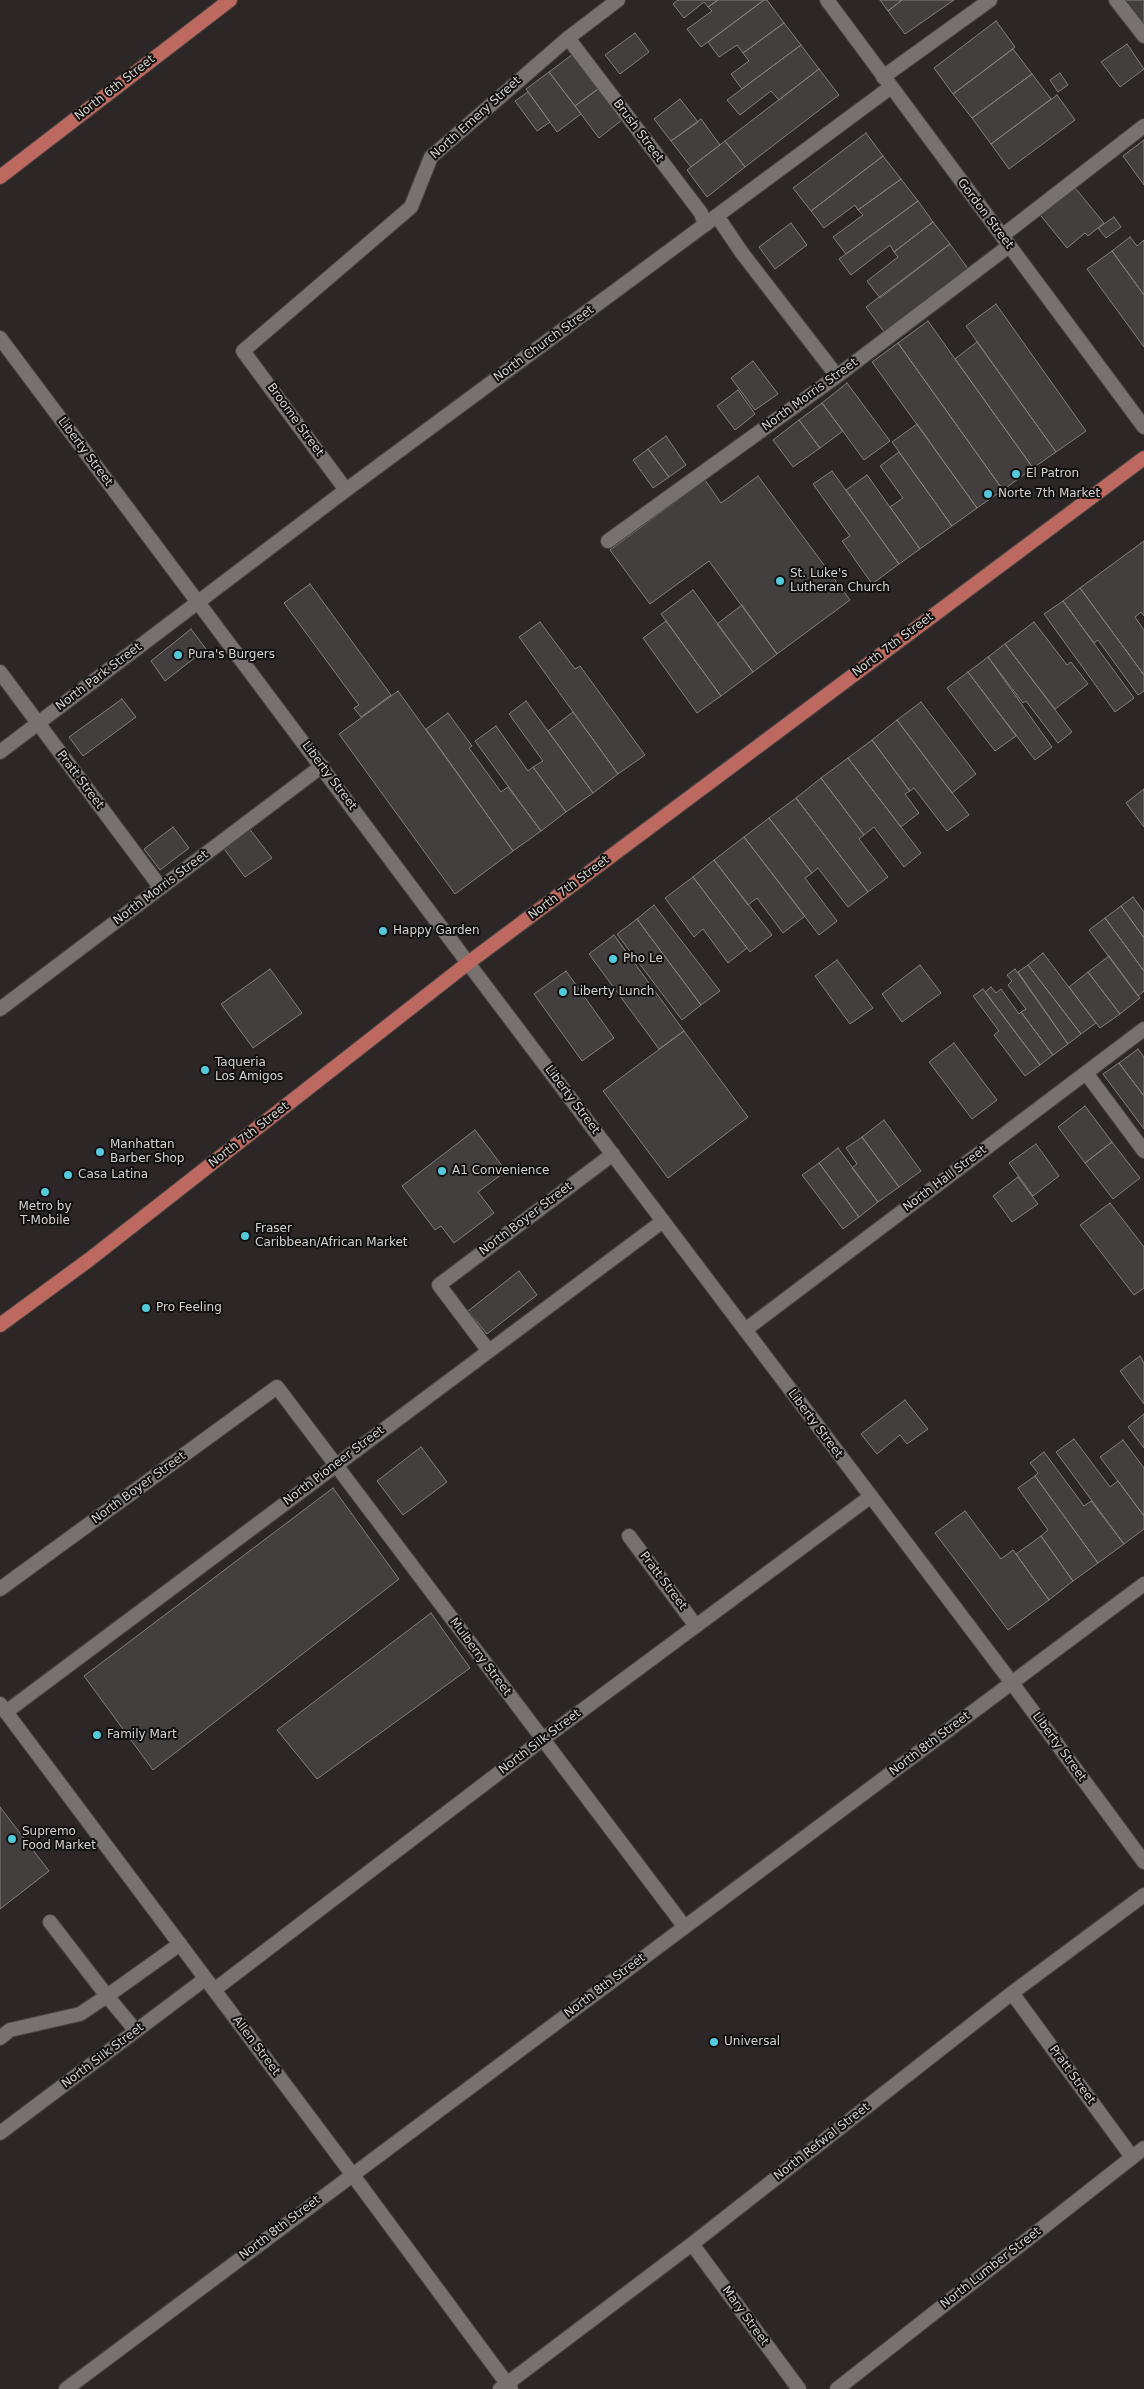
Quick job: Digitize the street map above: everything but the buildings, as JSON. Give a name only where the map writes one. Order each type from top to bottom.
[{"type":"main road","name":"North 6th Street","points":[[0,177],[230,0]]},
{"type":"main road","name":"North 7th Street","points":[[0,1325],[90,1259],[468,963],[1144,458]]},
{"type":"street","name":"North Emery Street","points":[[243,350],[411,207],[431,157],[568,38],[618,0]]},
{"type":"street","name":"Gordon Street","points":[[827,0],[1144,427]]},
{"type":"street","name":"North Church Street","points":[[198,603],[346,490],[717,216],[990,0]]},
{"type":"street","points":[[1116,0],[1144,36]]},
{"type":"street","name":"Brush Street","points":[[568,38],[701,213],[705,225]]},
{"type":"street","name":"North Morris Street","points":[[608,541],[837,376],[1006,241],[1144,126]]},
{"type":"street","points":[[717,216],[742,253],[837,376]]},
{"type":"street","name":"Liberty Street","points":[[0,338],[468,963],[1012,1683],[1144,1862]]},
{"type":"street","name":"Broome Street","points":[[243,350],[346,490]]},
{"type":"street","name":"North Park Street","points":[[0,752],[198,603]]},
{"type":"street","name":"Pratt Street","points":[[0,672],[161,888]]},
{"type":"street","name":"North Morris Street","points":[[0,1009],[322,766]]},
{"type":"street","name":"North Hall Street","points":[[745,1330],[1144,1029]]},
{"type":"street","points":[[1086,1073],[1144,1151]]},
{"type":"street","name":"North Boyer Street","points":[[488,1350],[439,1285],[613,1154]]},
{"type":"street","name":"North Pioneer Street","points":[[3,1708],[335,1465],[663,1220]]},
{"type":"street","name":"North Boyer Street","points":[[0,1589],[277,1387]]},
{"type":"street","name":"Mulberry Street","points":[[277,1387],[684,1926]]},
{"type":"street","name":"North Silk Street","points":[[214,1990],[542,1740],[870,1497]]},
{"type":"street","name":"Pratt Street","points":[[629,1536],[696,1626]]},
{"type":"street","name":"North 8th Street","points":[[66,2389],[1144,1584]]},
{"type":"street","name":"Allen Street","points":[[3,1708],[352,2174],[506,2387]]},
{"type":"street","name":"North Refwal Street","points":[[506,2387],[1012,1993],[1144,1895]]},
{"type":"street","points":[[50,1922],[136,2031]]},
{"type":"street","points":[[0,2038],[10,2030],[80,2014],[180,1944]]},
{"type":"street","name":"North Silk Street","points":[[0,2133],[205,1978]]},
{"type":"street","name":"Pratt Street","points":[[1012,1993],[1132,2157]]},
{"type":"street","name":"North Lumber Street","points":[[838,2389],[1144,2148]]},
{"type":"street","name":"Mary Street","points":[[692,2244],[799,2389]]},
{"type":"place","name":"El Patron","points":[[1016,474]]},
{"type":"place","name":"Norte 7th Market","points":[[988,494]]},
{"type":"place","name":"St. Luke's Lutheran Church","points":[[780,581]]},
{"type":"place","name":"Pura's Burgers","points":[[178,655]]},
{"type":"place","name":"Happy Garden","points":[[383,931]]},
{"type":"place","name":"Pho Le","points":[[613,959]]},
{"type":"place","name":"Liberty Lunch","points":[[563,992]]},
{"type":"place","name":"Taqueria Los Amigos","points":[[205,1070]]},
{"type":"place","name":"Manhattan Barber Shop","points":[[100,1152]]},
{"type":"place","name":"A1 Convenience","points":[[442,1171]]},
{"type":"place","name":"Casa Latina","points":[[68,1175]]},
{"type":"place","name":"Metro by T-Mobile","points":[[45,1192]]},
{"type":"place","name":"Fraser Caribbean/African Market","points":[[245,1236]]},
{"type":"place","name":"Pro Feeling","points":[[146,1308]]},
{"type":"place","name":"Family Mart","points":[[97,1735]]},
{"type":"place","name":"Supremo Food Market","points":[[12,1839]]},
{"type":"place","name":"Universal","points":[[714,2042]]}]
